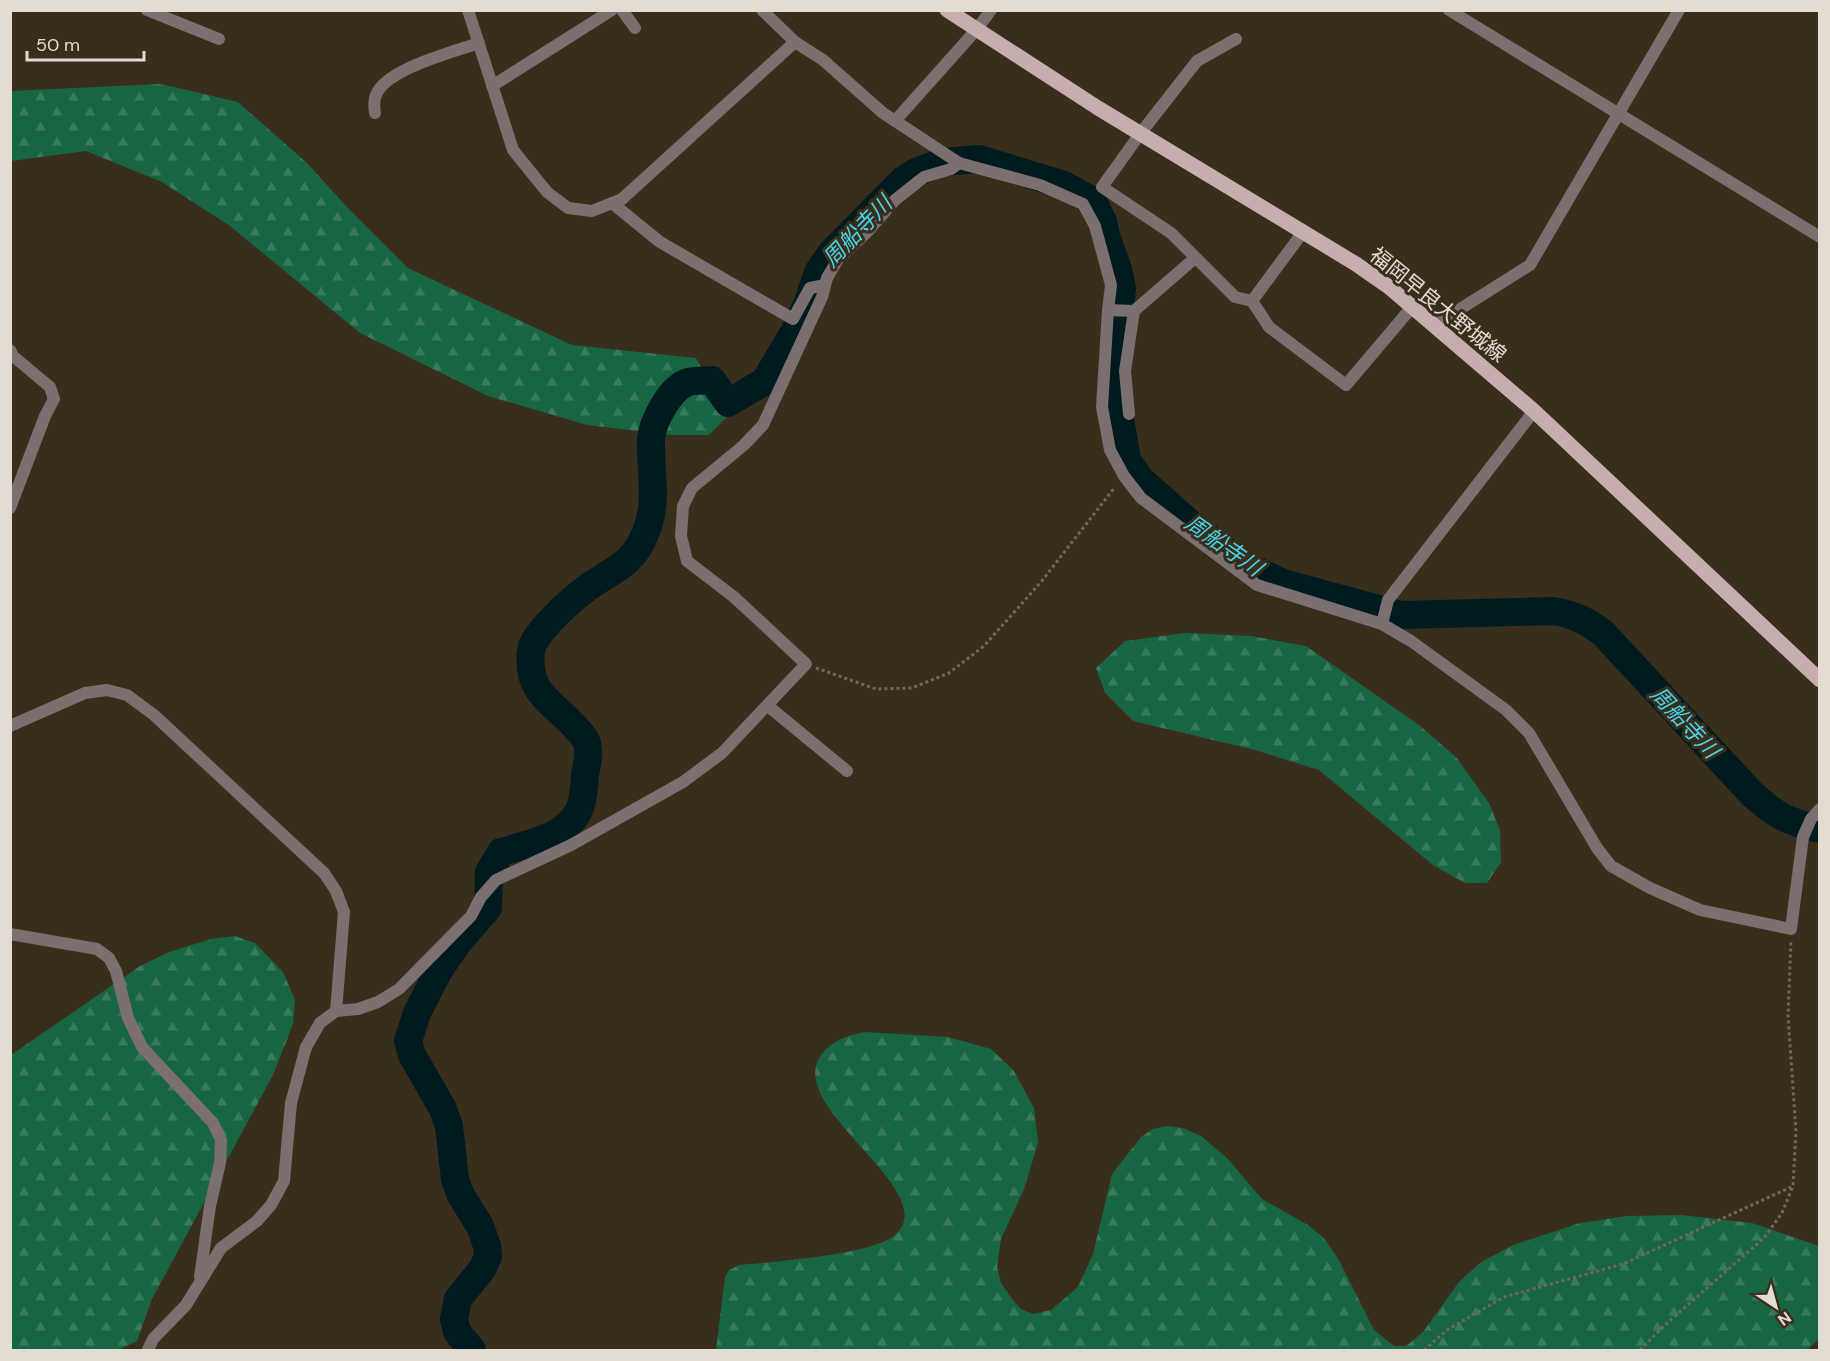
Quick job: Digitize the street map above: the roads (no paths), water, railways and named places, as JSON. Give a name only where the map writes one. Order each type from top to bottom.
[{"type":"main road","name":"福岡早良大野城線","points":[[947,10],[1140,134],[1356,264],[1389,287],[1533,411],[1820,680]]},
{"type":"street","points":[[147,10],[219,39]]},
{"type":"street","points":[[468,10],[513,150],[548,192],[568,208],[592,211],[622,198],[795,42]]},
{"type":"street","points":[[492,86],[612,10]]},
{"type":"street","points":[[622,10],[634,28]]},
{"type":"street","points":[[762,10],[795,42],[823,60],[883,113],[959,163],[1040,185],[1083,204],[1095,226],[1112,285],[1102,407],[1110,450],[1124,476],[1141,498],[1257,585],[1382,624],[1411,641],[1506,710],[1529,733],[1597,848],[1611,866],[1650,888],[1700,910],[1791,929],[1803,837],[1811,819],[1820,809]]},
{"type":"street","points":[[895,121],[977,30],[991,10]]},
{"type":"street","points":[[1449,10],[1820,237]]},
{"type":"street","points":[[1433,326],[1530,265],[1679,10]]},
{"type":"street","points":[[1236,39],[1197,61],[1102,187],[1171,233],[1235,297],[1252,301],[1269,327],[1346,386],[1412,307]]},
{"type":"street","points":[[375,113],[376,93],[387,81],[407,69],[478,43]]},
{"type":"street","points":[[148,1350],[153,1339],[186,1305],[221,1248],[257,1221],[271,1205],[284,1180],[291,1103],[306,1047],[320,1023],[336,1011],[368,1006],[399,989],[471,916],[480,897],[496,880],[571,845],[683,782],[722,753],[806,664],[734,597],[687,561],[681,536],[683,506],[692,488],[744,445],[763,425],[838,260],[895,200],[924,177],[951,169],[959,163]]},
{"type":"street","points":[[612,203],[660,242],[793,319],[810,288],[825,285]]},
{"type":"street","points":[[1252,301],[1303,232]]},
{"type":"street","points":[[1110,310],[1132,311],[1195,258]]},
{"type":"street","points":[[1129,414],[1125,371],[1132,311]]},
{"type":"street","points":[[10,351],[50,387],[54,399],[45,416],[10,508]]},
{"type":"street","points":[[1382,624],[1388,600],[1533,411]]},
{"type":"street","points":[[10,726],[85,693],[107,690],[127,695],[154,715],[324,873],[336,891],[344,912],[336,1011]]},
{"type":"street","points":[[768,705],[847,771]]},
{"type":"street","points":[[10,934],[97,949],[109,958],[116,971],[128,1018],[142,1047],[213,1124],[220,1140],[220,1163],[210,1206],[199,1284]]},
{"type":"waterway","name":"周船寺川","points":[[472,1350],[457,1332],[454,1319],[458,1299],[483,1268],[488,1256],[487,1246],[480,1226],[460,1194],[455,1179],[449,1126],[443,1109],[412,1055],[408,1041],[417,1013],[439,970],[460,940],[488,908],[489,872],[501,852],[534,843],[555,833],[573,820],[581,806],[588,757],[587,743],[576,728],[540,691],[531,667],[533,645],[544,628],[564,607],[587,588],[621,566],[640,544],[652,510],[652,433],[669,397],[689,382],[712,380],[728,403],[765,381],[794,332],[808,302],[818,272],[832,252],[903,180],[916,172],[943,162],[979,159],[1064,185],[1093,201],[1103,222],[1122,288],[1113,379],[1127,460],[1141,480],[1193,526],[1246,566],[1283,583],[1401,615],[1553,611],[1580,619],[1603,633],[1752,794],[1783,817],[1820,829]]}]
